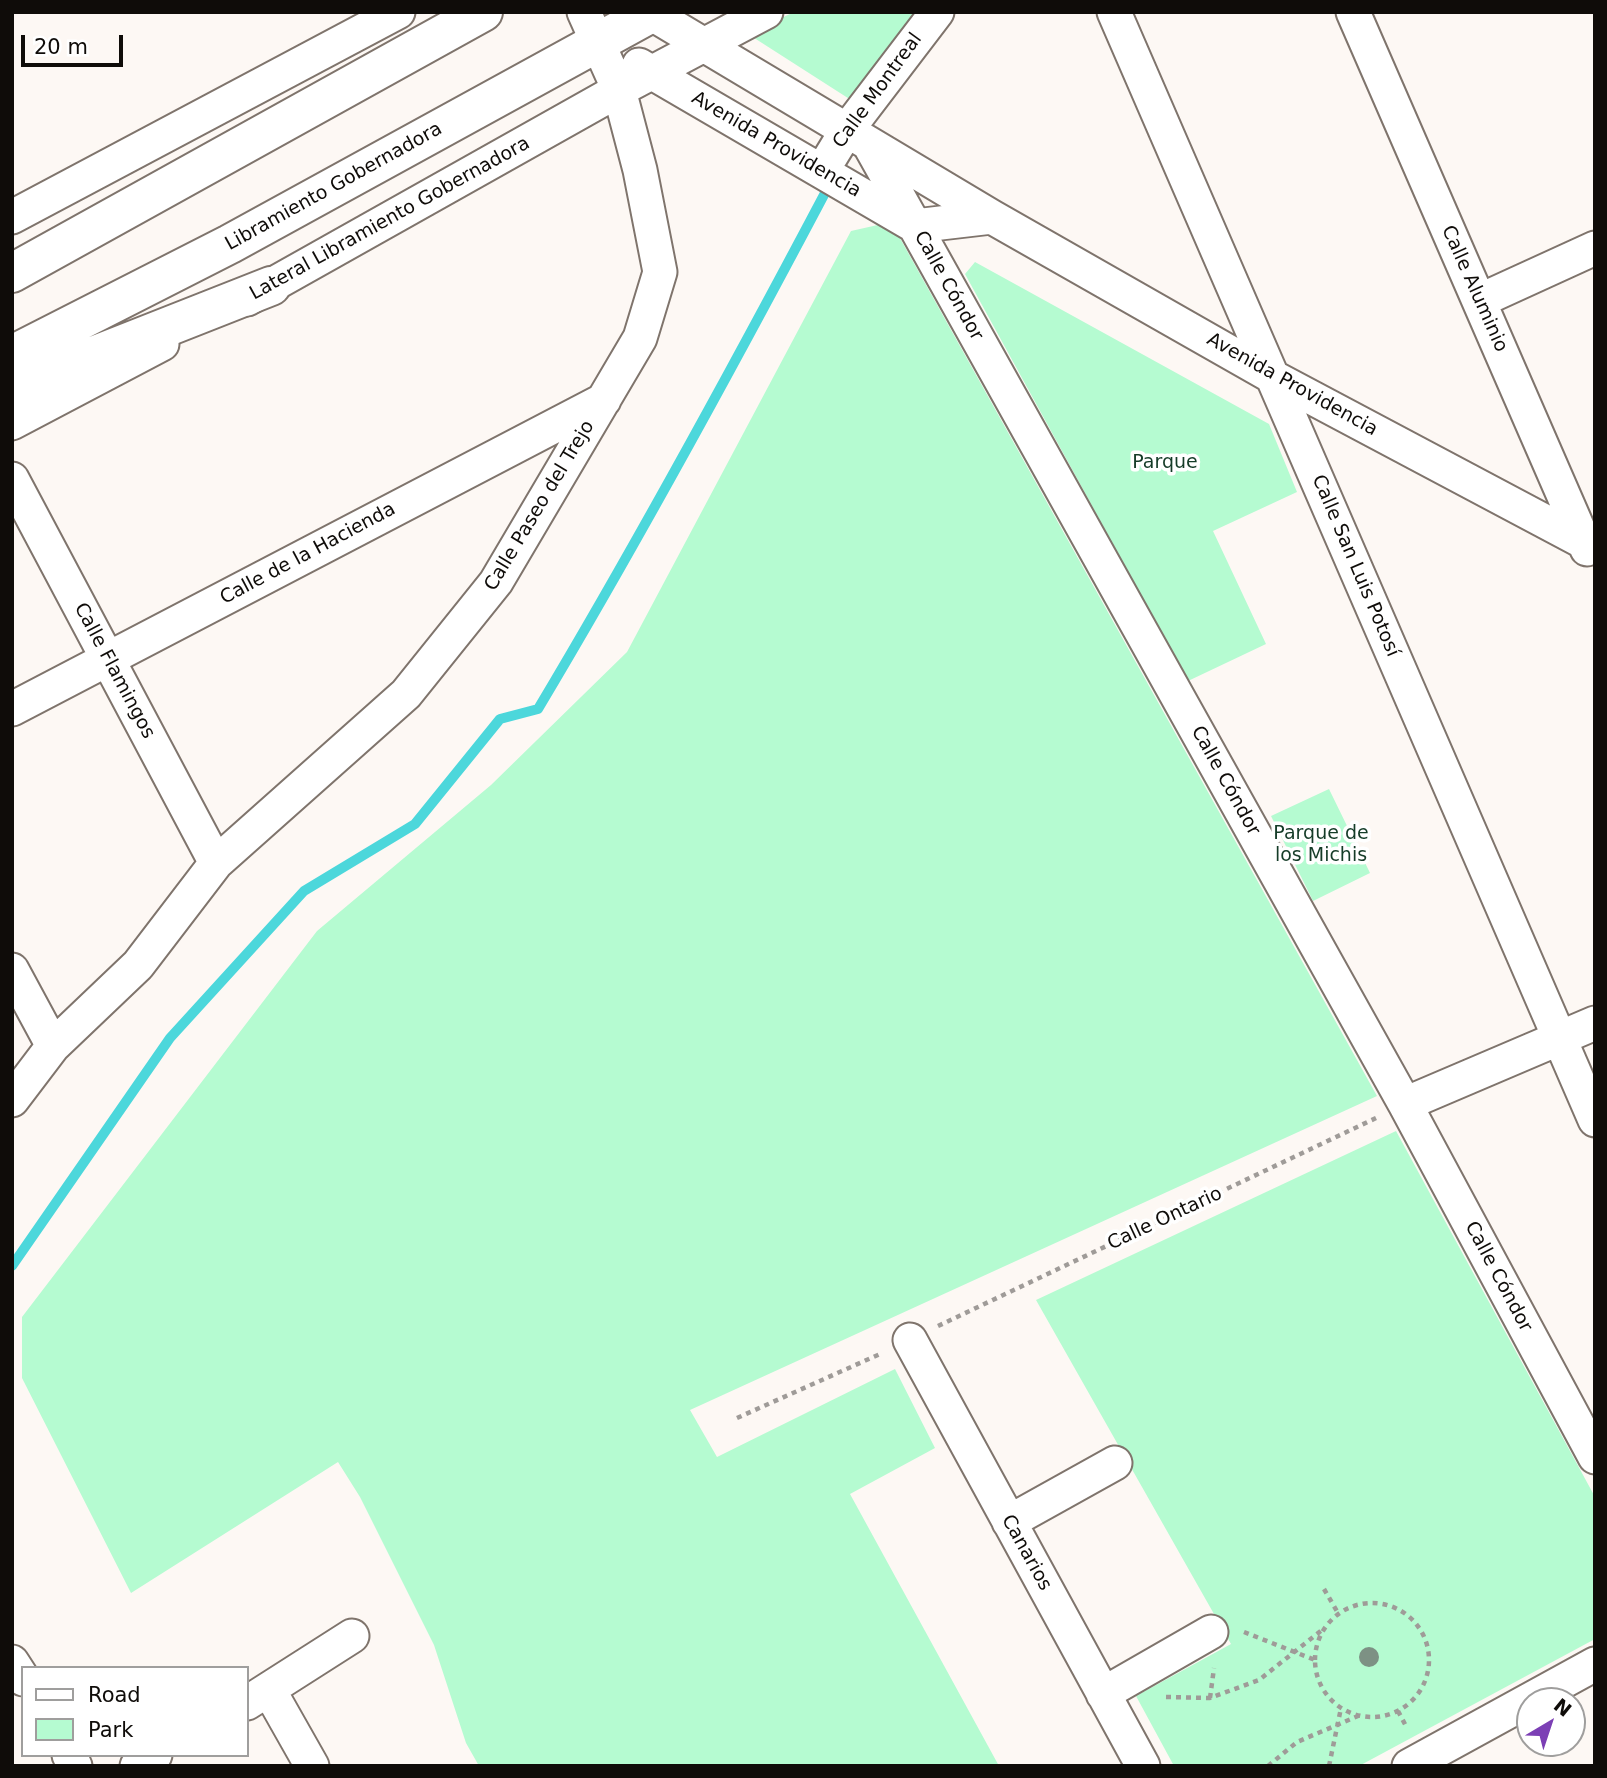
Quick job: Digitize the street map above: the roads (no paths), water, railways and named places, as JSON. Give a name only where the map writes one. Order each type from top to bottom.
[{"type":"highway","points":[[12,273],[482,12]]},
{"type":"highway","name":"Libramiento Gobernadora","points":[[12,355],[230,244],[541,74],[591,27],[651,13]]},
{"type":"highway","points":[[12,388],[271,286]]},
{"type":"street","points":[[12,217],[398,12]]},
{"type":"street","name":"Lateral Libramiento Gobernadora","points":[[12,423],[271,286],[619,90],[766,12]]},
{"type":"street","name":"Calle Montreal","points":[[822,171],[858,137],[937,12]]},
{"type":"street","name":"Calle San Luis Potosí","points":[[1114,12],[1595,1120]]},
{"type":"street","name":"Calle Aluminio","points":[[1353,12],[1591,552]]},
{"type":"street","name":"Avenida Providencia","points":[[651,13],[992,216],[1273,377],[1591,552]]},
{"type":"street","name":"Avenida Providencia","points":[[591,27],[654,73],[915,226]]},
{"type":"street","name":"Calle Paseo del Trejo","points":[[12,1100],[53,1046],[138,965],[216,863],[406,694],[496,582],[640,338],[660,272],[640,170],[619,90],[591,27]]},
{"type":"street","name":"Calle Cóndor","points":[[858,137],[915,226],[1405,1104],[1595,1457]]},
{"type":"street","points":[[915,226],[992,216]]},
{"type":"street","points":[[1479,301],[1595,248]]},
{"type":"street","name":"Calle de la Hacienda","points":[[12,709],[604,400]]},
{"type":"street","name":"Calle Flamingos","points":[[12,479],[216,863]]},
{"type":"street","points":[[12,970],[53,1046]]},
{"type":"street","points":[[1405,1104],[1595,1023]]},
{"type":"street","name":"Canarios","points":[[910,1340],[1143,1766]]},
{"type":"street","points":[[1009,1522],[1115,1463]]},
{"type":"street","points":[[1103,1694],[1212,1632]]},
{"type":"street","points":[[312,1766],[258,1696],[352,1636]]},
{"type":"street","points":[[1425,1762],[1595,1664]]},
{"type":"waterway","points":[[12,1266],[170,1038],[304,891],[415,824],[500,719],[538,709],[685,453],[825,193]]},
{"type":"park label","name":"Parque","points":[[1165,463]]},
{"type":"park label","name":"Parque de los Michis","points":[[1321,845]]}]
